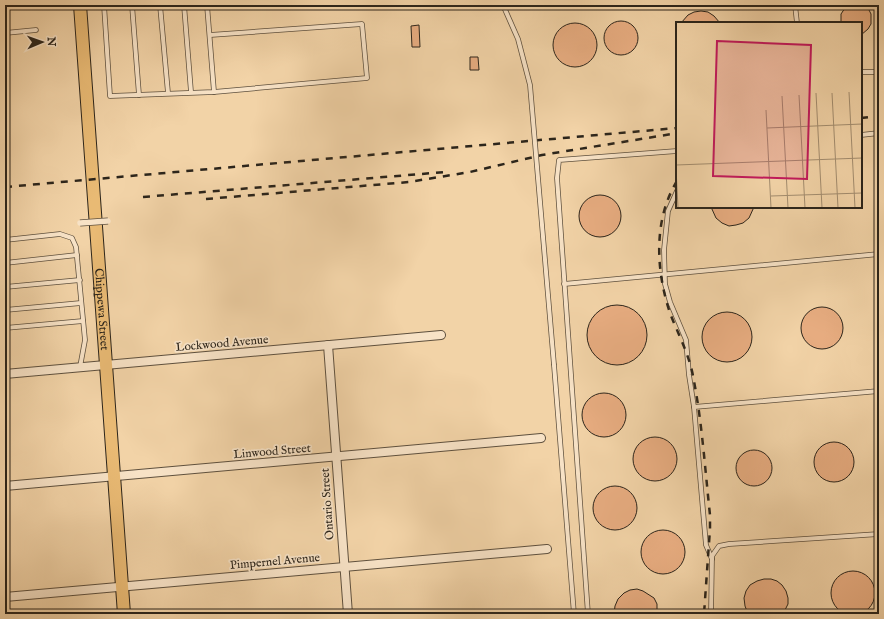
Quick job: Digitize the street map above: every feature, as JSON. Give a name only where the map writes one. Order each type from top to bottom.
[{"type":"main road","name":"Chippewa Street","points":[[80,5],[124,614]]},
{"type":"street","points":[[80,223],[108,221]]},
{"type":"street","name":"Lockwood Avenue","points":[[5,374],[441,335]]},
{"type":"street","name":"Ontario Street","points":[[328,345],[348,614]]},
{"type":"street","name":"Linwood Street","points":[[5,486],[541,438]]},
{"type":"street","name":"Pimpernel Avenue","points":[[5,597],[547,549]]},
{"type":"lane","points":[[104,5],[110,96],[214,92],[367,78],[362,24],[210,35]]},
{"type":"lane","points":[[132,5],[139,95]]},
{"type":"lane","points":[[160,5],[168,93]]},
{"type":"lane","points":[[184,5],[191,92]]},
{"type":"lane","points":[[208,5],[214,92]]},
{"type":"lane","points":[[504,5],[518,39],[530,85],[574,614]]},
{"type":"lane","points":[[795,5],[797,22]]},
{"type":"lane","points":[[5,33],[36,30]]},
{"type":"lane","points":[[862,72],[879,72]]},
{"type":"lane","points":[[862,135],[879,133]]},
{"type":"lane","points":[[588,614],[557,178],[559,160],[676,151]]},
{"type":"lane","points":[[676,193],[668,211],[664,250],[665,284],[670,302],[686,340],[694,407],[706,545],[712,559]]},
{"type":"lane","points":[[5,240],[60,234],[72,238],[76,247],[85,340],[80,368]]},
{"type":"lane","points":[[564,284],[879,254]]},
{"type":"lane","points":[[5,263],[77,256]]},
{"type":"lane","points":[[5,287],[80,280]]},
{"type":"lane","points":[[5,310],[81,303]]},
{"type":"lane","points":[[5,328],[83,321]]},
{"type":"lane","points":[[694,407],[879,391]]},
{"type":"lane","points":[[710,614],[712,556],[719,546],[729,544],[879,534]]},
{"type":"building","points":[[847,5],[864,5],[871,14],[871,24],[862,34],[862,22],[841,22],[841,14]]},
{"type":"building","points":[[694,12],[708,12],[719,22],[682,22],[688,15]]},
{"type":"building","points":[[624,21],[633,26],[637,31],[637,45],[633,50],[628,54],[618,55],[614,54],[605,45],[604,35],[605,31],[614,22]]},
{"type":"building","points":[[575,23],[587,27],[593,33],[597,45],[593,57],[587,63],[575,67],[563,63],[557,57],[553,45],[557,33],[563,27]]},
{"type":"building","points":[[419,25],[420,47],[412,47],[411,26]]},
{"type":"building","points":[[470,57],[478,57],[479,70],[470,70]]},
{"type":"building","points":[[596,195],[604,195],[615,201],[621,212],[621,220],[615,231],[604,237],[596,237],[585,231],[579,220],[579,212],[585,201]]},
{"type":"building","points":[[711,208],[754,208],[749,218],[743,223],[736,225],[729,226],[716,218]]},
{"type":"building","points":[[617,305],[634,310],[642,318],[647,335],[642,352],[634,360],[617,365],[600,360],[592,352],[587,335],[592,318],[600,310]]},
{"type":"building","points":[[818,307],[826,307],[834,310],[840,316],[843,328],[840,340],[834,346],[826,349],[818,349],[810,346],[804,340],[801,332],[801,324],[804,316],[810,310]]},
{"type":"building","points":[[722,312],[732,312],[745,319],[752,332],[752,342],[745,355],[732,362],[722,362],[713,358],[706,351],[702,342],[702,332],[706,323],[713,316]]},
{"type":"building","points":[[604,393],[616,397],[622,403],[626,415],[622,427],[616,433],[604,437],[592,433],[586,427],[582,415],[586,403],[592,397]]},
{"type":"building","points":[[655,437],[667,441],[673,447],[677,459],[673,471],[667,477],[655,481],[643,477],[637,471],[633,459],[637,447],[643,441]]},
{"type":"building","points":[[830,442],[838,442],[845,445],[851,451],[854,462],[851,473],[845,479],[838,482],[830,482],[823,479],[817,473],[814,466],[814,458],[817,451],[823,445]]},
{"type":"building","points":[[754,450],[764,453],[769,458],[772,468],[769,478],[764,483],[754,486],[744,483],[739,478],[736,468],[739,458],[744,453]]},
{"type":"building","points":[[615,486],[627,490],[633,496],[637,508],[633,520],[627,526],[615,530],[603,526],[597,520],[593,508],[597,496],[603,490]]},
{"type":"building","points":[[663,530],[675,534],[681,540],[685,552],[681,564],[675,570],[663,574],[651,570],[645,564],[641,552],[645,540],[651,534]]},
{"type":"building","points":[[853,571],[865,575],[871,581],[875,593],[871,605],[865,611],[853,615],[841,611],[835,605],[831,593],[835,581],[841,575]]},
{"type":"building","points":[[764,579],[777,581],[786,591],[788,604],[783,614],[748,614],[744,598],[746,591],[750,585]]},
{"type":"building","points":[[637,589],[654,598],[657,604],[657,614],[614,614],[618,599],[624,593]]},
{"type":"railway","points":[[862,118],[879,116]]},
{"type":"railway","points":[[5,187],[676,128]]},
{"type":"railway","points":[[206,199],[409,182],[470,172],[542,155],[672,134]]},
{"type":"railway","points":[[143,197],[445,172]]},
{"type":"railway","points":[[676,183],[669,196],[664,212],[659,246],[660,263],[665,297],[691,368],[701,428],[710,515],[704,614]]}]
